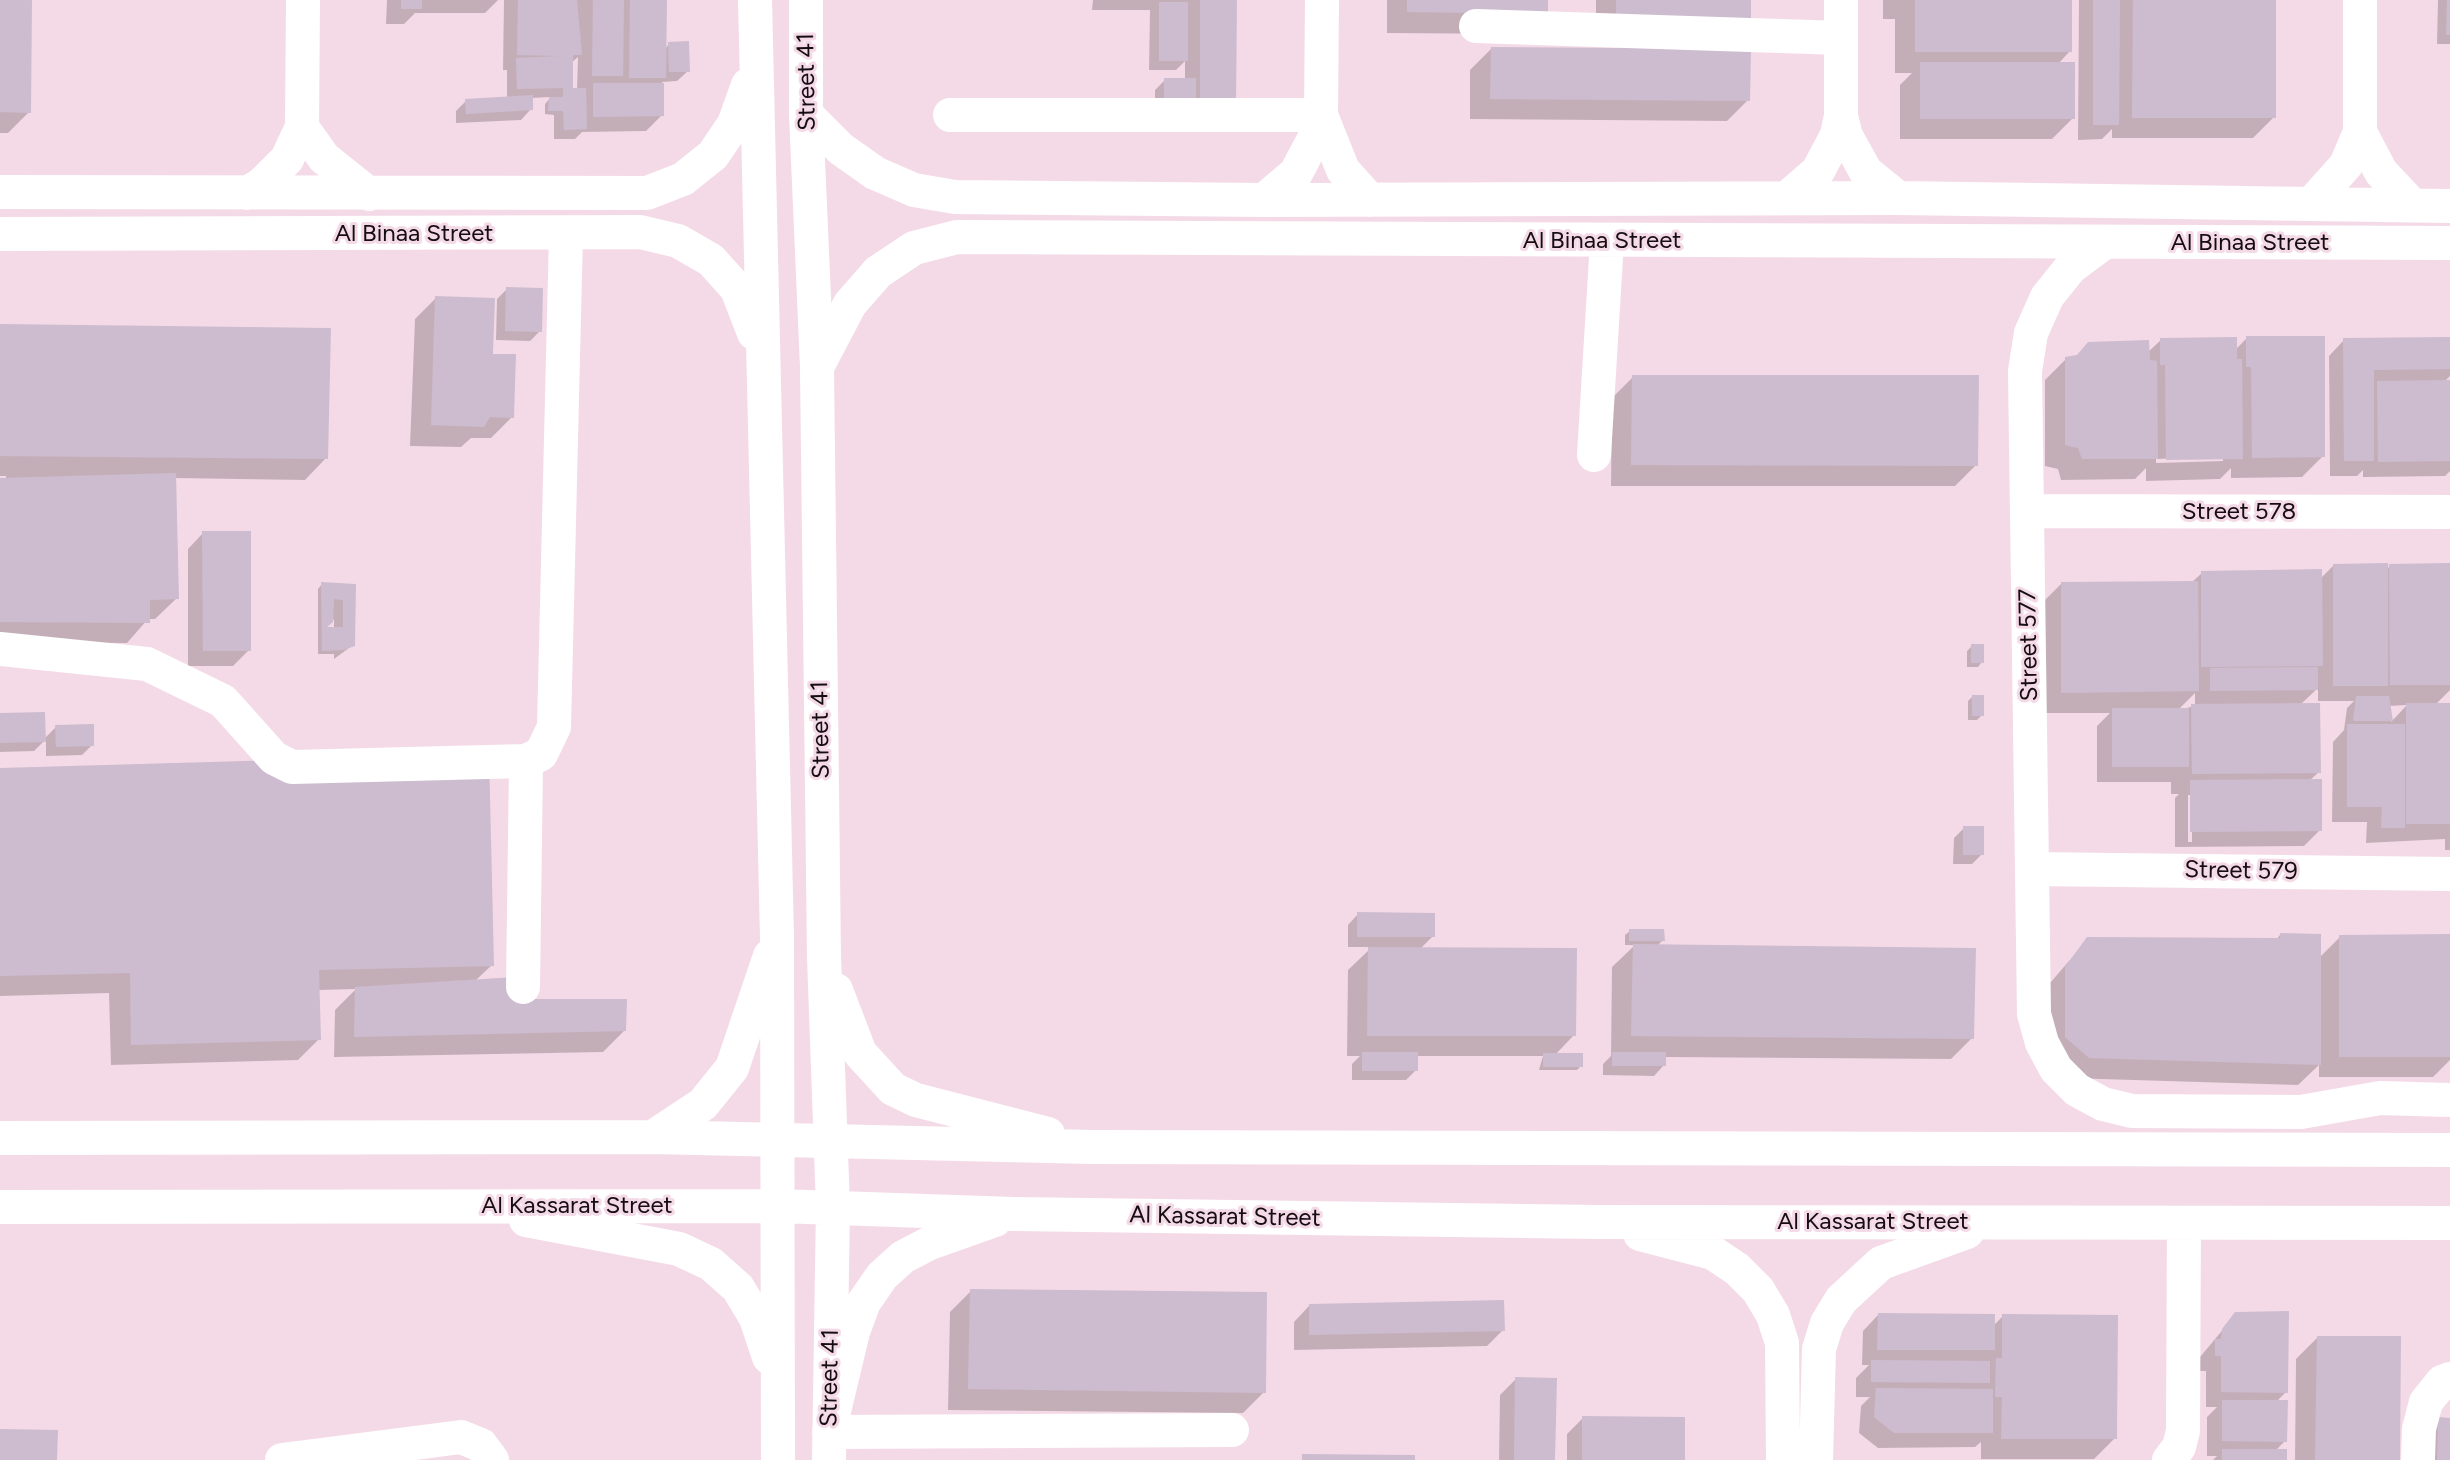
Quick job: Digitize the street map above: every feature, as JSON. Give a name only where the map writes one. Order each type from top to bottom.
[{"type":"street","points":[[247,193],[262,184],[287,159],[302,127],[303,0]]},
{"type":"street","name":"Street 41","points":[[755,0],[777,937],[778,1460]]},
{"type":"street","name":"Street 41","points":[[806,0],[806,114],[817,367],[824,957],[833,1207],[829,1446]]},
{"type":"street","points":[[1264,200],[1296,173],[1316,135],[1321,115],[1322,0]]},
{"type":"street","points":[[1788,197],[1818,171],[1837,135],[1841,116],[1841,0]]},
{"type":"street","points":[[2311,204],[2346,165],[2360,132],[2360,0]]},
{"type":"street","points":[[1476,26],[1582,14],[1841,38]]},
{"type":"street","name":"Al Binaa Street","points":[[0,192],[628,195],[666,188],[699,169],[725,140],[755,65]]},
{"type":"street","name":"Al Binaa Street","points":[[806,114],[841,149],[875,173],[934,195],[1264,200],[1788,197],[2450,206]]},
{"type":"street","points":[[950,115],[1321,115]]},
{"type":"street","points":[[1321,115],[1343,170],[1370,200]]},
{"type":"street","points":[[1841,116],[1846,136],[1866,172],[1898,198]]},
{"type":"street","points":[[302,127],[324,158],[369,194]]},
{"type":"street","points":[[2360,132],[2381,172],[2412,205]]},
{"type":"street","name":"Al Binaa Street","points":[[0,234],[640,232],[669,238],[711,260],[737,289],[762,356]]},
{"type":"street","points":[[0,649],[147,664],[223,701],[274,758],[292,767],[526,761],[541,754],[554,727],[566,234]]},
{"type":"street","name":"Al Binaa Street","points":[[817,367],[839,322],[863,287],[895,259],[933,240],[973,237],[2102,244],[2450,243]]},
{"type":"street","points":[[1594,455],[1607,241]]},
{"type":"street","name":"Street 577","points":[[2102,244],[2071,267],[2047,297],[2031,333],[2025,371],[2034,1014],[2042,1043],[2056,1069],[2077,1090],[2103,1104],[2132,1111],[2301,1112],[2336,1108]]},
{"type":"street","name":"Street 578","points":[[2027,511],[2450,512]]},
{"type":"street","points":[[523,987],[526,761]]},
{"type":"street","name":"Street 579","points":[[2032,869],[2450,874]]},
{"type":"street","points":[[653,1137],[703,1104],[732,1068],[777,937]]},
{"type":"street","points":[[824,957],[860,1053],[893,1089],[916,1100],[1015,1123],[1091,1147]]},
{"type":"street","points":[[2336,1108],[2380,1098],[2450,1100]]},
{"type":"street","points":[[2336,1108],[2445,1150]]},
{"type":"street","points":[[0,1138],[653,1137],[1091,1147],[2445,1150]]},
{"type":"street","points":[[467,1206],[575,1231],[679,1249],[711,1264],[738,1288],[756,1318],[777,1384]]},
{"type":"street","name":"Al Kassarat Street","points":[[0,1207],[778,1206],[1014,1214],[1598,1222],[2450,1223]]},
{"type":"street","points":[[1014,1214],[930,1243],[903,1257],[882,1276],[864,1302],[853,1332],[829,1446],[1232,1430]]},
{"type":"street","points":[[1598,1222],[1713,1253],[1737,1269],[1758,1290],[1773,1315],[1782,1343],[1783,1460]]},
{"type":"street","points":[[1816,1460],[1819,1349],[1827,1323],[1841,1300],[1859,1280],[1881,1263],[1997,1222]]},
{"type":"street","points":[[2169,1460],[2179,1447],[2183,1431],[2184,1223]]},
{"type":"street","points":[[2418,1460],[2419,1429],[2426,1402],[2442,1382],[2450,1379]]},
{"type":"street","points":[[282,1460],[461,1437],[481,1445],[492,1460]]},
{"type":"building","points":[[0,0],[32,0],[31,113],[0,112]]},
{"type":"building","points":[[401,0],[422,0],[422,9],[401,9]]},
{"type":"building","points":[[518,0],[577,0],[582,55],[573,55],[573,88],[586,88],[587,129],[564,130],[563,111],[548,111],[549,97],[563,97],[563,88],[517,89],[516,58],[559,56],[517,55]]},
{"type":"building","points":[[593,0],[624,0],[623,76],[592,76]]},
{"type":"building","points":[[630,0],[667,0],[666,78],[629,78]]},
{"type":"building","points":[[1200,0],[1237,0],[1236,108],[1200,108]]},
{"type":"building","points":[[1407,0],[1548,0],[1548,14],[1407,12]]},
{"type":"building","points":[[1616,0],[1751,0],[1751,22],[1616,21]]},
{"type":"building","points":[[1915,0],[2072,0],[2072,52],[1915,52]]},
{"type":"building","points":[[2093,0],[2120,0],[2119,125],[2093,125]]},
{"type":"building","points":[[2133,0],[2276,0],[2276,118],[2132,118]]},
{"type":"building","points":[[2447,0],[2450,0],[2450,35],[2446,35]]},
{"type":"building","points":[[1159,2],[1188,2],[1188,61],[1159,61]]},
{"type":"building","points":[[689,41],[690,72],[669,72],[668,42]]},
{"type":"building","points":[[1491,47],[1751,49],[1750,101],[1490,99]]},
{"type":"building","points":[[1920,62],[2075,62],[2075,119],[1920,119]]},
{"type":"building","points":[[1164,78],[1196,78],[1196,99],[1164,99]]},
{"type":"building","points":[[593,83],[664,83],[664,116],[593,117]]},
{"type":"building","points":[[533,95],[533,110],[466,114],[465,99]]},
{"type":"building","points":[[506,287],[543,288],[542,332],[505,331]]},
{"type":"building","points":[[435,296],[495,298],[493,354],[516,354],[514,418],[490,417],[484,427],[431,425]]},
{"type":"building","points":[[0,324],[331,328],[328,459],[0,456]]},
{"type":"building","points":[[2246,336],[2325,336],[2325,457],[2252,458],[2251,367],[2246,367]]},
{"type":"building","points":[[2237,337],[2237,359],[2242,359],[2243,459],[2166,460],[2165,365],[2160,365],[2160,338]]},
{"type":"building","points":[[2450,337],[2450,369],[2374,370],[2374,461],[2344,461],[2343,338]]},
{"type":"building","points":[[2149,340],[2150,360],[2157,361],[2158,459],[2082,459],[2078,448],[2065,445],[2065,357],[2077,355],[2088,342]]},
{"type":"building","points":[[1632,375],[1979,375],[1978,466],[1631,465]]},
{"type":"building","points":[[2450,380],[2450,461],[2378,462],[2377,381]]},
{"type":"building","points":[[176,473],[179,599],[150,600],[150,623],[0,622],[0,478]]},
{"type":"building","points":[[202,531],[251,531],[251,651],[203,651]]},
{"type":"building","points":[[2388,563],[2388,686],[2333,686],[2333,564]]},
{"type":"building","points":[[2450,563],[2450,685],[2390,685],[2389,564]]},
{"type":"building","points":[[2322,569],[2323,666],[2201,667],[2201,571]]},
{"type":"building","points":[[2198,581],[2199,691],[2061,693],[2061,582]]},
{"type":"building","points":[[321,582],[356,584],[355,646],[322,651]],"holes":[[[334,599],[343,600],[343,627],[327,627],[333,622]]]},
{"type":"building","points":[[1971,644],[1984,644],[1984,663],[1971,663]]},
{"type":"building","points":[[2318,667],[2318,690],[2210,691],[2210,668]]},
{"type":"building","points":[[1972,695],[1984,695],[1984,716],[1972,716]]},
{"type":"building","points":[[2356,696],[2389,696],[2393,721],[2353,721]]},
{"type":"building","points":[[2320,703],[2321,773],[2192,774],[2191,704]]},
{"type":"building","points":[[2406,703],[2450,703],[2450,824],[2406,824]]},
{"type":"building","points":[[2112,708],[2189,708],[2189,767],[2112,767]]},
{"type":"building","points":[[45,712],[46,742],[0,743],[0,713]]},
{"type":"building","points":[[94,724],[94,746],[56,747],[55,725]]},
{"type":"building","points":[[2347,724],[2405,724],[2405,828],[2381,828],[2382,807],[2347,807]]},
{"type":"building","points":[[489,754],[494,966],[319,970],[321,1040],[131,1045],[130,973],[0,976],[0,768]]},
{"type":"building","points":[[2322,779],[2322,831],[2190,832],[2190,780]]},
{"type":"building","points":[[1963,826],[1984,826],[1984,855],[1963,855]]},
{"type":"building","points":[[1357,912],[1435,913],[1435,937],[1357,937]]},
{"type":"building","points":[[1629,929],[1664,929],[1665,941],[1629,941]]},
{"type":"building","points":[[2280,933],[2321,934],[2321,1065],[2089,1058],[2065,1037],[2065,967],[2087,937],[2280,938]]},
{"type":"building","points":[[2450,934],[2450,1057],[2339,1057],[2339,935]]},
{"type":"building","points":[[1633,944],[1976,948],[1974,1039],[1631,1036]]},
{"type":"building","points":[[1368,947],[1577,948],[1576,1036],[1367,1036]]},
{"type":"building","points":[[531,976],[527,999],[627,999],[626,1031],[354,1037],[355,987]]},
{"type":"building","points":[[1362,1052],[1418,1052],[1418,1071],[1362,1071]]},
{"type":"building","points":[[1612,1052],[1666,1052],[1666,1066],[1612,1066]]},
{"type":"building","points":[[1543,1053],[1583,1053],[1583,1067],[1543,1067]]},
{"type":"building","points":[[970,1289],[1267,1292],[1266,1393],[968,1389]]},
{"type":"building","points":[[1504,1300],[1505,1331],[1309,1335],[1309,1304]]},
{"type":"building","points":[[2289,1311],[2288,1393],[2221,1392],[2221,1356],[2215,1356],[2215,1339],[2221,1339],[2222,1329],[2235,1312]]},
{"type":"building","points":[[1878,1313],[1995,1314],[1995,1350],[1877,1350]]},
{"type":"building","points":[[2002,1314],[2118,1315],[2117,1439],[2001,1439],[2002,1397],[1995,1397],[1996,1358],[2002,1358]]},
{"type":"building","points":[[2317,1336],[2401,1336],[2400,1460],[2315,1460]]},
{"type":"building","points":[[1871,1360],[1990,1361],[1990,1383],[1871,1382]]},
{"type":"building","points":[[1515,1377],[1557,1378],[1555,1460],[1514,1460]]},
{"type":"building","points":[[1876,1388],[1993,1389],[1993,1433],[1894,1433],[1874,1417]]},
{"type":"building","points":[[2222,1400],[2288,1400],[2287,1442],[2222,1441]]},
{"type":"building","points":[[1582,1416],[1685,1417],[1685,1460],[1582,1460]]},
{"type":"building","points":[[2438,1417],[2450,1418],[2450,1460],[2437,1460]]},
{"type":"building","points":[[0,1429],[58,1430],[57,1460],[0,1460]]},
{"type":"building","points":[[2222,1449],[2287,1449],[2287,1460],[2222,1460]]},
{"type":"building","points":[[1302,1454],[1415,1455],[1415,1460],[1302,1460]]}]
